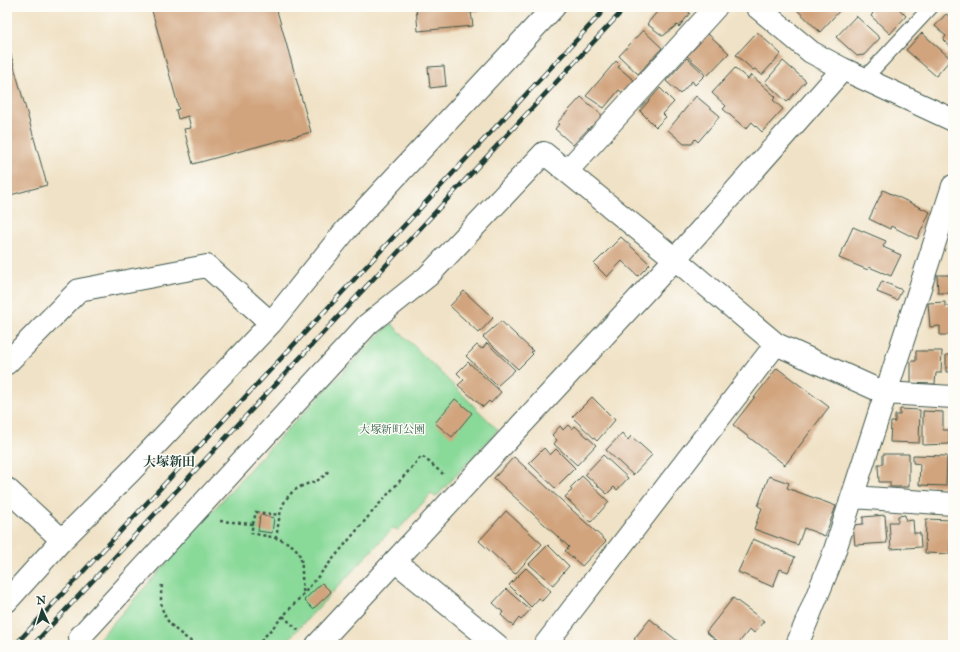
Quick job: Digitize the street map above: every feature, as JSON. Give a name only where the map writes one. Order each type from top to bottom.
[{"type":"street","points":[[7,601],[62,540],[132,471],[270,323],[345,231],[554,7]]},
{"type":"street","points":[[567,171],[716,7]]},
{"type":"street","points":[[757,7],[811,52],[843,69],[953,120]]},
{"type":"street","points":[[310,640],[395,561],[675,259],[843,69]]},
{"type":"street","points":[[81,645],[80,637],[368,324],[428,276],[544,153],[675,259],[776,344],[885,393],[953,397]]},
{"type":"street","points":[[797,645],[832,559],[952,191]]},
{"type":"street","points":[[7,363],[78,290],[207,266],[270,323]]},
{"type":"street","points":[[545,645],[776,344]]},
{"type":"street","points":[[7,489],[62,540]]},
{"type":"street","points":[[853,497],[953,504]]},
{"type":"street","points":[[395,561],[497,645]]},
{"type":"lane","points":[[864,79],[931,7]]},
{"type":"path","points":[[257,645],[304,594],[373,511],[422,456],[445,476]]},
{"type":"path","points":[[276,539],[284,501],[289,494],[303,486],[317,482],[330,469]]},
{"type":"path","points":[[280,515],[256,512],[251,533],[289,543],[298,550],[301,560],[304,594]]},
{"type":"path","points":[[216,521],[253,524]]},
{"type":"path","points":[[163,579],[160,597],[163,613],[169,625],[196,645]]},
{"type":"path","points":[[283,616],[310,640]]},
{"type":"green space","name":"大塚新町公園","points":[[391,323],[498,430],[436,497],[431,494],[398,530],[393,528],[283,645],[100,645],[98,640],[257,461]]},
{"type":"building","points":[[151,7],[276,7],[311,132],[193,164],[184,129],[191,128],[188,116],[178,119],[176,110],[179,109]]},
{"type":"building","points":[[416,7],[477,7],[478,11],[471,12],[473,26],[418,31]]},
{"type":"building","points":[[661,7],[682,7],[690,13],[679,27],[677,25],[663,36],[647,24]]},
{"type":"building","points":[[794,7],[843,7],[820,32]]},
{"type":"building","points":[[867,7],[897,7],[906,16],[890,34],[871,16],[873,13]]},
{"type":"building","points":[[953,13],[953,49],[943,40],[946,36],[935,26],[946,14],[950,17]]},
{"type":"building","points":[[856,16],[880,38],[864,55],[857,56],[836,37]]},
{"type":"building","points":[[643,30],[662,48],[638,74],[619,56]]},
{"type":"building","points":[[757,32],[781,54],[762,75],[755,69],[753,70],[736,55]]},
{"type":"building","points":[[922,33],[951,59],[936,76],[906,50]]},
{"type":"building","points":[[708,34],[729,53],[708,75],[687,56]]},
{"type":"building","points":[[7,41],[47,185],[7,196]]},
{"type":"building","points":[[687,58],[705,75],[695,85],[692,81],[680,94],[666,81]]},
{"type":"building","points":[[616,61],[620,65],[618,67],[635,81],[624,94],[619,90],[604,108],[586,96]]},
{"type":"building","points":[[783,61],[806,81],[787,102],[765,82]]},
{"type":"building","points":[[444,66],[446,86],[430,88],[428,67]]},
{"type":"building","points":[[735,68],[748,79],[751,75],[776,97],[773,100],[783,109],[762,132],[752,122],[746,129],[723,109],[726,106],[712,93]]},
{"type":"building","points":[[660,88],[674,102],[663,114],[666,117],[656,127],[640,111]]},
{"type":"building","points":[[696,96],[720,116],[698,142],[695,139],[692,144],[684,144],[668,130]]},
{"type":"building","points":[[581,97],[604,117],[594,128],[591,126],[573,145],[555,129],[559,124],[557,123]]},
{"type":"building","points":[[883,190],[930,212],[917,239],[891,226],[890,229],[869,219]]},
{"type":"building","points":[[853,227],[886,241],[883,247],[901,255],[891,276],[869,267],[868,270],[839,258]]},
{"type":"building","points":[[621,237],[650,264],[638,276],[622,261],[607,277],[594,264]]},
{"type":"building","points":[[950,262],[953,262],[953,293],[938,293],[937,275],[950,275]]},
{"type":"building","points":[[882,281],[902,290],[897,300],[877,292]]},
{"type":"building","points":[[464,291],[493,318],[479,333],[450,306]]},
{"type":"building","points":[[945,302],[945,306],[953,306],[953,335],[940,335],[940,326],[930,327],[928,303]]},
{"type":"building","points":[[501,321],[533,351],[531,352],[533,354],[518,369],[483,337]]},
{"type":"building","points":[[487,343],[515,370],[497,386],[466,356],[477,345],[482,349]]},
{"type":"building","points":[[916,351],[942,351],[941,373],[936,373],[935,384],[911,384],[911,361],[916,361]]},
{"type":"building","points":[[946,355],[953,355],[953,372],[946,372]]},
{"type":"building","points":[[468,362],[501,392],[491,403],[489,401],[483,407],[458,385],[464,380],[457,373]]},
{"type":"building","points":[[777,368],[829,407],[785,465],[733,425]]},
{"type":"building","points":[[592,397],[615,420],[597,441],[572,417]]},
{"type":"building","points":[[455,399],[472,413],[452,437],[435,423]]},
{"type":"building","points":[[900,409],[920,410],[919,443],[890,442],[891,422],[895,422],[895,415],[900,415]]},
{"type":"building","points":[[923,411],[943,412],[943,430],[949,430],[949,444],[923,445]]},
{"type":"building","points":[[568,425],[572,429],[575,426],[596,445],[577,465],[554,444],[557,440],[552,435],[560,426],[563,430]]},
{"type":"building","points":[[622,433],[628,440],[631,436],[652,455],[633,475],[606,450]]},
{"type":"building","points":[[544,448],[550,455],[556,449],[575,468],[555,488],[529,463]]},
{"type":"building","points":[[883,454],[909,454],[909,487],[890,487],[890,482],[879,482],[878,464],[883,464]]},
{"type":"building","points":[[603,455],[628,478],[617,490],[614,487],[607,494],[585,474]]},
{"type":"building","points":[[913,455],[947,456],[946,486],[919,485],[920,464],[913,463]]},
{"type":"building","points":[[514,457],[606,541],[582,566],[565,551],[569,547],[494,478]]},
{"type":"building","points":[[950,458],[953,459],[953,478],[949,477]]},
{"type":"building","points":[[582,476],[609,502],[591,522],[565,497],[572,490],[570,488]]},
{"type":"building","points":[[769,476],[789,483],[787,488],[836,506],[825,536],[804,528],[798,545],[754,529],[762,508],[758,506]]},
{"type":"building","points":[[506,511],[542,544],[515,574],[479,541]]},
{"type":"building","points":[[260,515],[274,518],[272,533],[258,531]]},
{"type":"building","points":[[885,515],[887,543],[855,545],[853,525],[863,524],[863,517]]},
{"type":"building","points":[[905,515],[906,521],[913,520],[914,533],[920,533],[921,547],[891,549],[889,522],[898,522],[898,516]]},
{"type":"building","points":[[926,519],[951,520],[950,554],[925,553]]},
{"type":"building","points":[[753,539],[795,557],[788,572],[780,569],[773,587],[738,572]]},
{"type":"building","points":[[548,545],[569,566],[553,585],[529,564]]},
{"type":"building","points":[[526,568],[551,591],[542,601],[539,598],[531,607],[509,585]]},
{"type":"building","points":[[322,583],[331,592],[313,609],[304,600]]},
{"type":"building","points":[[506,589],[530,610],[521,620],[519,618],[513,626],[501,615],[503,612],[493,603]]},
{"type":"building","points":[[733,598],[764,621],[754,633],[750,629],[737,645],[723,645],[706,632]]},
{"type":"building","points":[[650,619],[680,643],[679,645],[641,645],[634,639]]},
{"type":"railway","points":[[15,645],[607,7]]},
{"type":"railway","points":[[33,645],[626,7]]},
{"type":"district","name":"大塚新田","points":[[169,462]]}]
